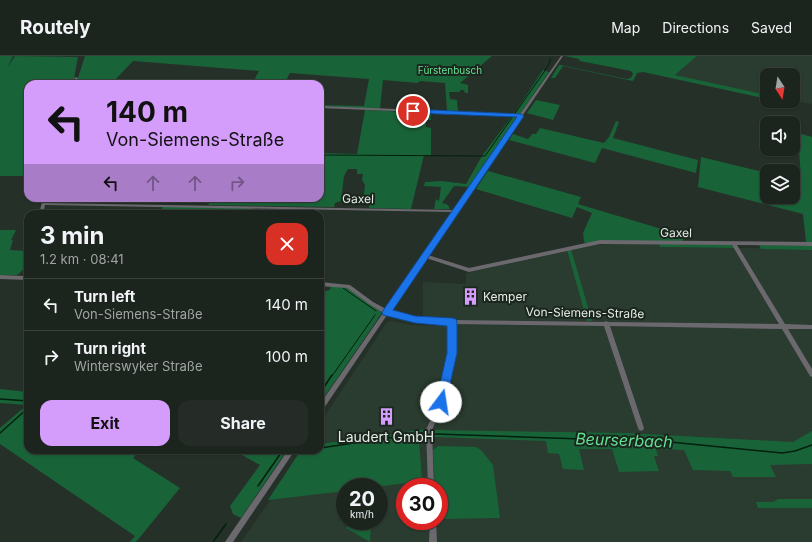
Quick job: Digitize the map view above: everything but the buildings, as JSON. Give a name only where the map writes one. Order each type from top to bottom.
[{"type":"street","points":[[324,403],[562,56]]},
{"type":"street","points":[[324,107],[521,116]]},
{"type":"street","points":[[42,210],[44,204]]},
{"type":"street","name":"Gaxel","points":[[44,204],[455,212]]},
{"type":"street","name":"Gaxel","points":[[425,256],[469,270],[600,242],[812,244]]},
{"type":"street","points":[[734,244],[812,374]]},
{"type":"street","points":[[0,277],[24,278]]},
{"type":"street","name":"Von-Siemens-Straße","points":[[324,284],[348,286],[371,303],[387,312],[415,320],[452,322],[812,327]]},
{"type":"street","points":[[431,478],[429,430],[441,402],[450,367],[453,343],[452,322]]},
{"type":"street","points":[[606,323],[641,428]]},
{"type":"street","points":[[229,542],[289,454]]},
{"type":"street","points":[[433,530],[433,542]]},
{"type":"shaded area","points":[[697,56],[812,56],[812,104],[800,102],[800,68],[760,68],[760,93],[675,75]]},
{"type":"shaded area","points":[[659,244],[660,247],[812,249],[812,542],[241,542],[271,499],[336,491],[336,530],[388,530],[388,478],[377,478],[419,439],[425,429],[324,443],[324,417],[387,322],[392,321],[411,325],[445,326],[443,319],[423,316],[423,282],[466,284],[466,273],[596,245]]},
{"type":"green space","points":[[0,56],[13,56],[7,68],[15,56],[78,57],[74,80],[24,80],[24,176],[0,176]]},
{"type":"green space","name":"Fürstenbusch","points":[[85,56],[492,56],[460,83],[468,85],[468,93],[465,93],[464,90],[460,90],[460,92],[449,92],[450,99],[457,100],[458,111],[447,111],[445,83],[420,81],[418,83],[383,80],[380,109],[324,106],[364,106],[369,79],[290,73],[286,80],[254,80],[259,71],[133,61],[115,80],[77,80]]},
{"type":"green space","points":[[565,56],[697,56],[675,75],[760,93],[760,97],[643,72],[637,73],[633,81],[563,66],[555,78],[551,78],[559,65],[627,79],[631,78],[633,74],[631,71],[580,61],[579,59]]},
{"type":"green space","points":[[543,70],[549,72],[520,114],[514,114]]},
{"type":"green space","points":[[536,100],[560,105],[553,120],[527,113]]},
{"type":"green space","points":[[365,110],[431,113],[431,120],[426,120],[426,127],[431,128],[431,155],[424,155],[411,209],[369,208],[371,196],[364,195],[365,185],[362,180],[363,174],[357,174],[357,169],[348,169],[344,176],[341,201],[335,203],[334,207],[208,205],[210,202],[324,202],[324,153],[357,154]]},
{"type":"green space","points":[[512,116],[518,116],[469,187],[454,186],[442,203],[448,205],[450,209],[434,209],[436,199],[439,201],[441,187],[424,186],[425,182],[442,181],[466,184],[482,156]]},
{"type":"green space","points":[[616,121],[619,122],[613,138],[698,160],[696,173],[602,148],[595,163],[509,140],[513,134],[528,139],[532,134],[536,134],[540,128],[604,143],[609,137]]},
{"type":"green space","points":[[800,134],[812,137],[812,243],[806,243],[803,214],[764,204],[800,204]]},
{"type":"green space","points":[[701,157],[760,171],[760,203],[698,187]]},
{"type":"green space","points":[[488,171],[581,197],[578,204],[685,236],[681,242],[586,243],[584,242],[583,233],[592,213],[577,207],[572,218],[476,189]]},
{"type":"green space","points":[[69,202],[105,202],[104,203]]},
{"type":"green space","points":[[163,206],[251,208],[250,210],[161,210]]},
{"type":"green space","points":[[0,230],[16,230],[11,240],[13,240],[10,250],[24,251],[23,270],[17,275],[0,275]]},
{"type":"green space","points":[[659,244],[731,245],[735,248],[660,247]]},
{"type":"green space","points":[[759,245],[812,246],[812,250],[761,249]]},
{"type":"green space","points":[[571,249],[592,321],[587,321],[567,250]]},
{"type":"green space","points":[[331,285],[343,285],[382,313],[324,397],[324,296],[325,291],[330,290]]},
{"type":"green space","points":[[0,389],[24,392],[24,405],[0,403]]},
{"type":"green space","points":[[24,408],[24,454],[136,454],[133,458],[180,488],[136,542],[130,542],[135,536],[0,444],[0,428]]},
{"type":"green space","points":[[425,429],[425,439],[419,439],[422,478],[396,478],[396,484],[388,485],[388,478],[336,478],[336,492],[268,500],[298,454],[324,454],[324,443]]},
{"type":"green space","points":[[432,431],[627,433],[793,442],[812,431],[812,464],[770,465],[776,477],[733,477],[730,471],[693,470],[684,450],[656,449],[658,456],[654,456],[659,471],[619,472],[612,449],[579,449],[584,470],[563,469],[559,454],[548,453],[546,441],[434,437],[432,435]]},
{"type":"green space","points":[[438,446],[476,447],[482,451],[493,465],[500,518],[448,519],[448,478],[435,478],[433,450]]},
{"type":"green space","points":[[240,454],[284,454],[241,518],[233,514],[230,506],[260,465]]},
{"type":"green space","points":[[778,499],[812,499],[812,508],[758,508],[756,502],[773,502]]},
{"type":"green space","points":[[349,530],[371,530],[370,542]]},
{"type":"waterway","points":[[324,155],[485,156],[544,72],[550,62],[550,58]]},
{"type":"waterway","points":[[343,288],[376,311]]},
{"type":"waterway","points":[[332,376],[375,315]]},
{"type":"waterway","points":[[324,387],[332,375]]},
{"type":"waterway","name":"Beurserbach","points":[[0,399],[24,401]]},
{"type":"waterway","points":[[0,433],[24,412]]},
{"type":"waterway","name":"Beurserbach","points":[[324,447],[423,433]]},
{"type":"waterway","name":"Beurserbach","points":[[435,434],[670,442],[782,453],[795,451],[812,445]]},
{"type":"waterway","points":[[258,486],[280,454]]},
{"type":"waterway","points":[[213,542],[226,524]]},
{"type":"place","name":"Kemper","points":[[470,297]]},
{"type":"place","name":"Laudert GmbH","points":[[386,417]]},
{"type":"route","points":[[413,111],[521,116],[387,312],[403,318],[415,320],[452,322],[452,353],[441,402]]}]
